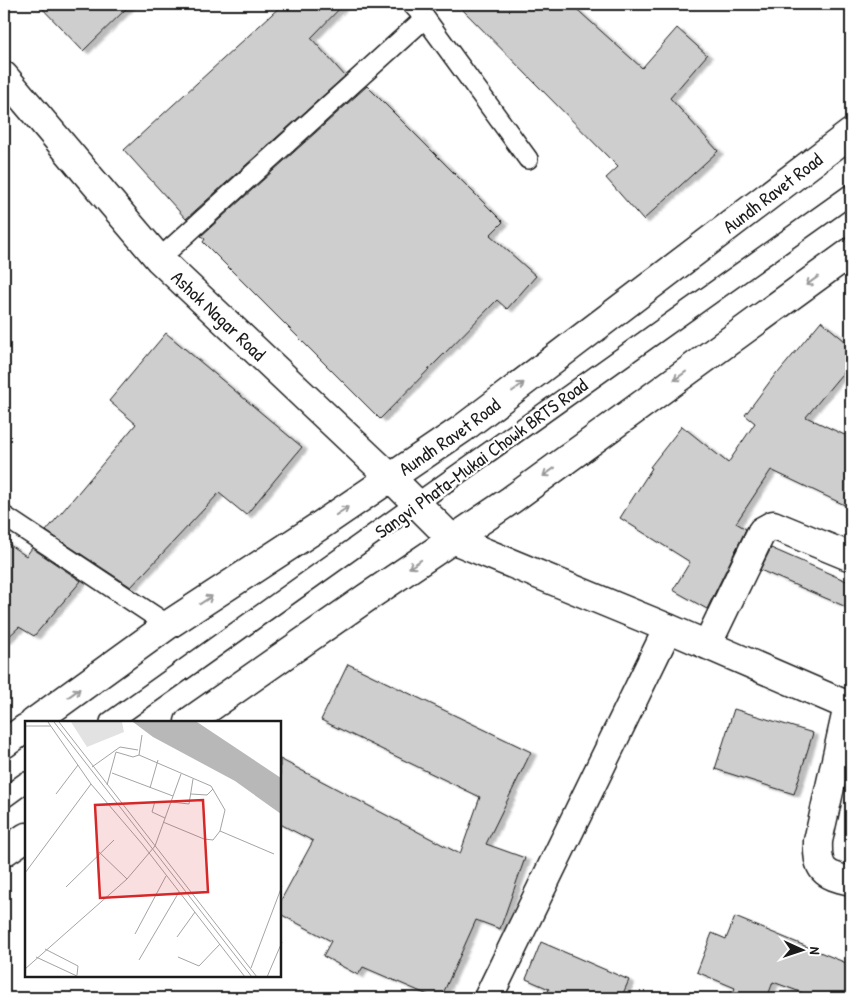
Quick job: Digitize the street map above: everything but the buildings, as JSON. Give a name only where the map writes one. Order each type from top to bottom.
[{"type":"street","name":"Ashok Nagar Road","points":[[4,76],[158,259],[391,478],[452,539]]},
{"type":"street","name":"Aundh Ravet Road","points":[[35,721],[168,625],[462,429],[851,133]]},
{"type":"street","points":[[190,721],[511,500],[851,252]]},
{"type":"street","points":[[707,645],[762,531],[773,526],[851,556]]},
{"type":"street","points":[[452,539],[668,628],[850,706],[818,841],[817,860],[824,871],[838,878],[851,881]]},
{"type":"street","points":[[488,998],[668,628]]},
{"type":"street","points":[[4,852],[25,837]]},
{"type":"lane","points":[[412,4],[425,18],[528,159]]},
{"type":"lane","points":[[158,259],[425,18]]},
{"type":"lane","name":"Sangvi Phata-Mukai Chowk BRTS Road","points":[[111,721],[851,194]]},
{"type":"lane","points":[[4,516],[168,625]]},
{"type":"lane","points":[[4,798],[25,783]]}]
